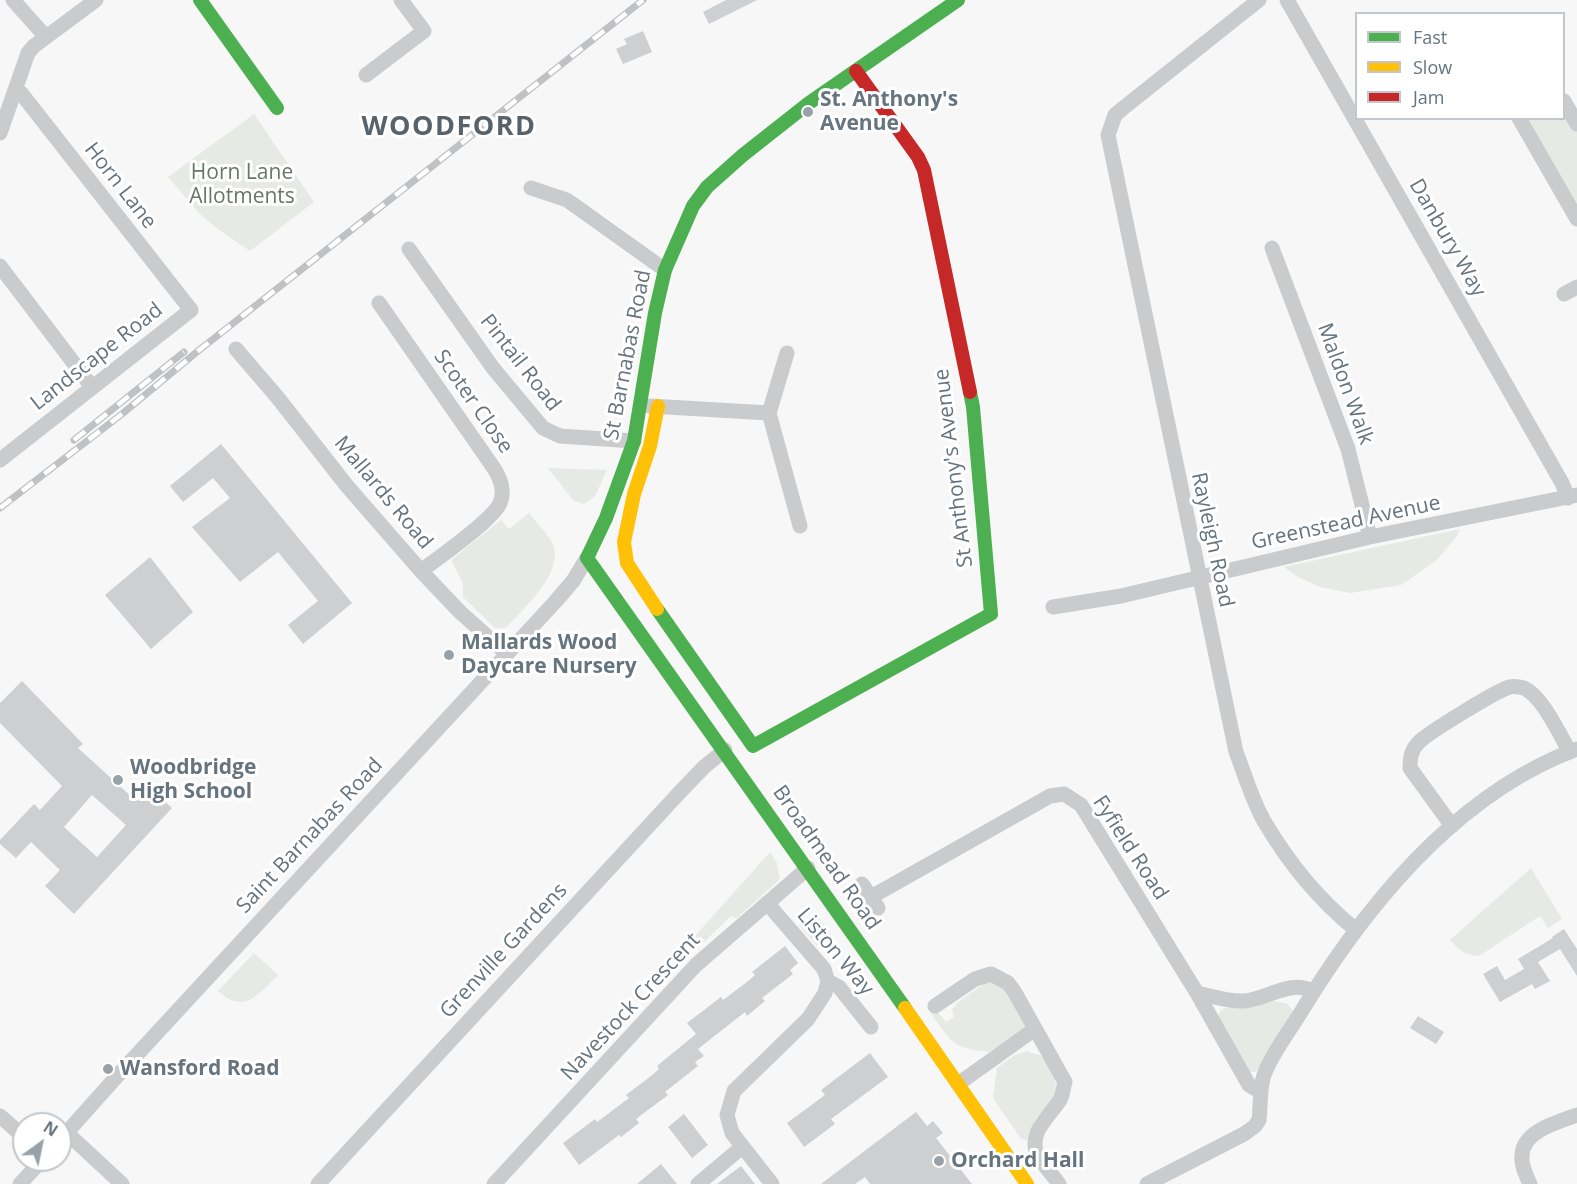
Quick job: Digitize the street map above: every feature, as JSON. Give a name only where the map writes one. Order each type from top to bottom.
[{"type":"street","points":[[13,0],[46,37]]},
{"type":"street","points":[[0,133],[27,53],[96,0]]},
{"type":"street","points":[[200,0],[276,108]]},
{"type":"street","points":[[366,75],[424,31],[401,0]]},
{"type":"street","name":"St Barnabas Road","points":[[587,558],[606,518],[634,441],[655,313],[665,270],[693,206],[707,187],[743,155],[809,103],[958,0]]},
{"type":"street","name":"Rayleigh Road","points":[[1259,0],[1115,115],[1108,135],[1236,752],[1264,820],[1296,869],[1326,903],[1356,930]]},
{"type":"street","name":"Danbury Way","points":[[1287,0],[1355,115]]},
{"type":"street","name":"St Anthony's Avenue","points":[[728,756],[753,746],[991,614],[973,407],[924,170],[918,158],[856,71]]},
{"type":"street","name":"Horn Lane","points":[[15,90],[21,93],[191,310]]},
{"type":"street","points":[[1565,104],[1577,124]]},
{"type":"street","name":"Danbury Way","points":[[1358,120],[1562,483],[1573,497]]},
{"type":"street","points":[[1520,120],[1577,219]]},
{"type":"street","points":[[531,188],[567,200],[665,270]]},
{"type":"street","name":"Maldon Walk","points":[[1272,248],[1348,449],[1370,537]]},
{"type":"street","name":"Pintail Road","points":[[409,249],[493,368],[543,428],[560,436],[634,441]]},
{"type":"street","points":[[0,266],[92,387]]},
{"type":"street","name":"Scoter Close","points":[[379,303],[498,474],[502,486],[502,496],[494,512],[421,571]]},
{"type":"street","name":"Landscape Road","points":[[0,460],[191,310]]},
{"type":"street","name":"Mallards Road","points":[[236,349],[347,486],[421,571],[460,612],[507,654]]},
{"type":"street","points":[[787,353],[769,413],[800,526]]},
{"type":"street","points":[[641,405],[769,413]]},
{"type":"street","points":[[658,406],[650,446],[634,494],[626,531],[624,542],[627,562],[638,583],[753,746]]},
{"type":"street","name":"Greenstead Avenue","points":[[1053,607],[1121,596],[1370,537],[1573,497]]},
{"type":"street","name":"Saint Barnabas Road","points":[[72,1128],[573,581],[587,558]]},
{"type":"street","name":"Broadmead Road","points":[[587,558],[808,868],[901,1006],[1027,1184]]},
{"type":"street","points":[[1147,1184],[1244,1134],[1255,1126],[1259,1120],[1264,1075],[1313,992],[1383,896],[1452,826],[1479,804],[1512,782],[1573,750],[1543,706],[1524,688],[1511,687],[1497,692],[1420,741],[1410,757],[1410,768],[1452,826]]},
{"type":"street","name":"Grenville Gardens","points":[[318,1184],[680,792],[704,767],[728,756]]},
{"type":"street","name":"Fyfield Road","points":[[870,896],[1050,796],[1064,794],[1082,806],[1197,993],[1249,1085],[1261,1092]]},
{"type":"street","name":"Navestock Crescent","points":[[494,1184],[696,965],[808,868]]},
{"type":"street","name":"Liston Way","points":[[767,903],[824,969],[828,981],[839,987],[871,1028]]},
{"type":"street","points":[[935,1006],[975,979],[991,974],[1008,983],[1065,1082],[1060,1099],[1037,1132],[1036,1146],[1037,1154],[1059,1184]]},
{"type":"street","points":[[772,1184],[732,1133],[727,1114],[734,1091],[808,1019],[825,993],[828,981]]},
{"type":"street","points":[[1197,993],[1222,999],[1245,1001],[1295,987],[1308,988],[1313,992]]},
{"type":"street","points":[[958,1084],[1035,1029]]},
{"type":"street","points":[[1530,1184],[1521,1154],[1530,1136],[1577,1115]]},
{"type":"street","points":[[0,1116],[12,1126]]},
{"type":"street","points":[[72,1143],[122,1184]]},
{"type":"street","points":[[698,1184],[742,1147]]},
{"type":"street","points":[[20,1184],[31,1172]]},
{"type":"green space","points":[[1565,111],[1577,132],[1577,207],[1527,120],[1565,120]]},
{"type":"green space","name":"Horn Lane Allotments","points":[[254,114],[314,202],[250,251],[200,214],[168,177]]},
{"type":"green space","points":[[548,468],[607,470],[595,496],[584,504],[573,500]]},
{"type":"green space","points":[[529,513],[553,544],[555,555],[553,567],[540,589],[506,628],[495,628],[463,597],[463,584],[451,560],[501,520],[509,529]]},
{"type":"green space","points":[[1460,529],[1437,560],[1401,585],[1350,593],[1320,587],[1298,577],[1284,567]]},
{"type":"green space","points":[[770,852],[777,863],[780,879],[737,918],[731,916],[684,961],[678,955]]},
{"type":"green space","points":[[1531,868],[1562,919],[1548,928],[1540,916],[1479,956],[1466,953],[1453,944],[1450,940]]},
{"type":"green space","points":[[815,913],[832,935],[817,946],[799,925]]},
{"type":"green space","points":[[254,953],[278,975],[250,1000],[243,1002],[227,998],[218,991]]},
{"type":"green space","points":[[988,981],[1006,989],[1025,1022],[1025,1030],[989,1052],[967,1048],[953,1041],[930,1012],[935,1009],[946,1022],[954,1017],[952,1010],[957,1003]]},
{"type":"green space","points":[[1274,1001],[1288,1004],[1292,1010],[1291,1018],[1260,1067],[1255,1072],[1249,1072],[1217,1017],[1223,1009]]},
{"type":"green space","points":[[1027,1051],[1045,1059],[1053,1074],[1056,1091],[1051,1102],[1036,1118],[1027,1140],[1021,1139],[993,1098],[997,1068],[1015,1055]]},
{"type":"building","points":[[726,0],[757,0],[709,24],[703,12]]},
{"type":"building","points":[[643,31],[652,52],[623,64],[616,49],[627,44],[624,39]]},
{"type":"building","points":[[221,444],[352,603],[303,644],[288,625],[318,601],[278,552],[240,582],[192,527],[230,498],[213,478],[183,502],[170,486]]},
{"type":"building","points":[[150,557],[193,612],[151,649],[105,595]]},
{"type":"building","points":[[22,681],[83,744],[78,748],[134,799],[147,785],[172,808],[74,914],[45,886],[60,870],[31,842],[16,858],[0,844],[0,840],[34,804],[40,810],[62,786],[0,723],[0,703]],"holes":[[[92,795],[126,825],[97,857],[64,827]]]},
{"type":"building","points":[[1564,929],[1577,949],[1577,976],[1560,949],[1538,962],[1550,981],[1535,989],[1532,984],[1500,1002],[1483,974],[1497,966],[1505,980],[1524,969],[1518,959]]},
{"type":"building","points":[[785,946],[798,963],[790,970],[793,974],[762,998],[765,1001],[747,1016],[745,1012],[698,1049],[704,1056],[695,1062],[698,1066],[665,1092],[668,1095],[636,1119],[639,1123],[579,1165],[563,1143],[595,1119],[597,1122],[629,1098],[626,1095],[651,1076],[659,1069],[657,1066],[696,1034],[687,1023],[721,997],[723,1000],[747,982],[755,975],[752,972]]},
{"type":"building","points":[[1418,1016],[1444,1032],[1436,1044],[1410,1028]]},
{"type":"building","points":[[870,1053],[888,1077],[831,1119],[835,1124],[804,1147],[787,1123],[825,1095],[821,1090]]},
{"type":"building","points":[[916,1112],[927,1126],[933,1121],[943,1133],[936,1138],[972,1184],[870,1184],[865,1177],[855,1184],[821,1184]]},
{"type":"building","points":[[684,1114],[708,1145],[692,1158],[668,1127]]},
{"type":"building","points":[[661,1164],[677,1184],[637,1184]]},
{"type":"building","points":[[741,1166],[755,1184],[717,1184]]},
{"type":"railway","points":[[0,508],[122,414],[198,351],[643,0]]},
{"type":"railway","points":[[74,440],[184,352]]},
{"type":"traffic: fast","points":[[200,0],[277,108]]},
{"type":"traffic: fast","points":[[587,558],[606,518],[634,441],[655,313],[665,270],[693,206],[707,187],[743,155],[809,103],[958,0]]},
{"type":"traffic: fast","points":[[657,609],[753,746],[991,614],[970,392]]},
{"type":"traffic: fast","points":[[587,558],[905,1008]]},
{"type":"traffic: slow","points":[[657,609],[627,563],[624,542],[634,494],[650,446],[658,406]]},
{"type":"traffic: slow","points":[[905,1008],[1027,1184]]},
{"type":"traffic: jam","points":[[856,71],[918,157],[924,170],[970,392]]},
{"type":"place","name":"St. Anthony's Avenue","points":[[808,112]]},
{"type":"place","name":"Mallards Wood Daycare Nursery","points":[[449,655]]},
{"type":"place","name":"Woodbridge High School","points":[[118,780]]},
{"type":"place","name":"Wansford Road","points":[[108,1069]]},
{"type":"place","name":"Orchard Hall","points":[[939,1161]]},
{"type":"district","name":"WOODFORD","points":[[449,127]]}]
